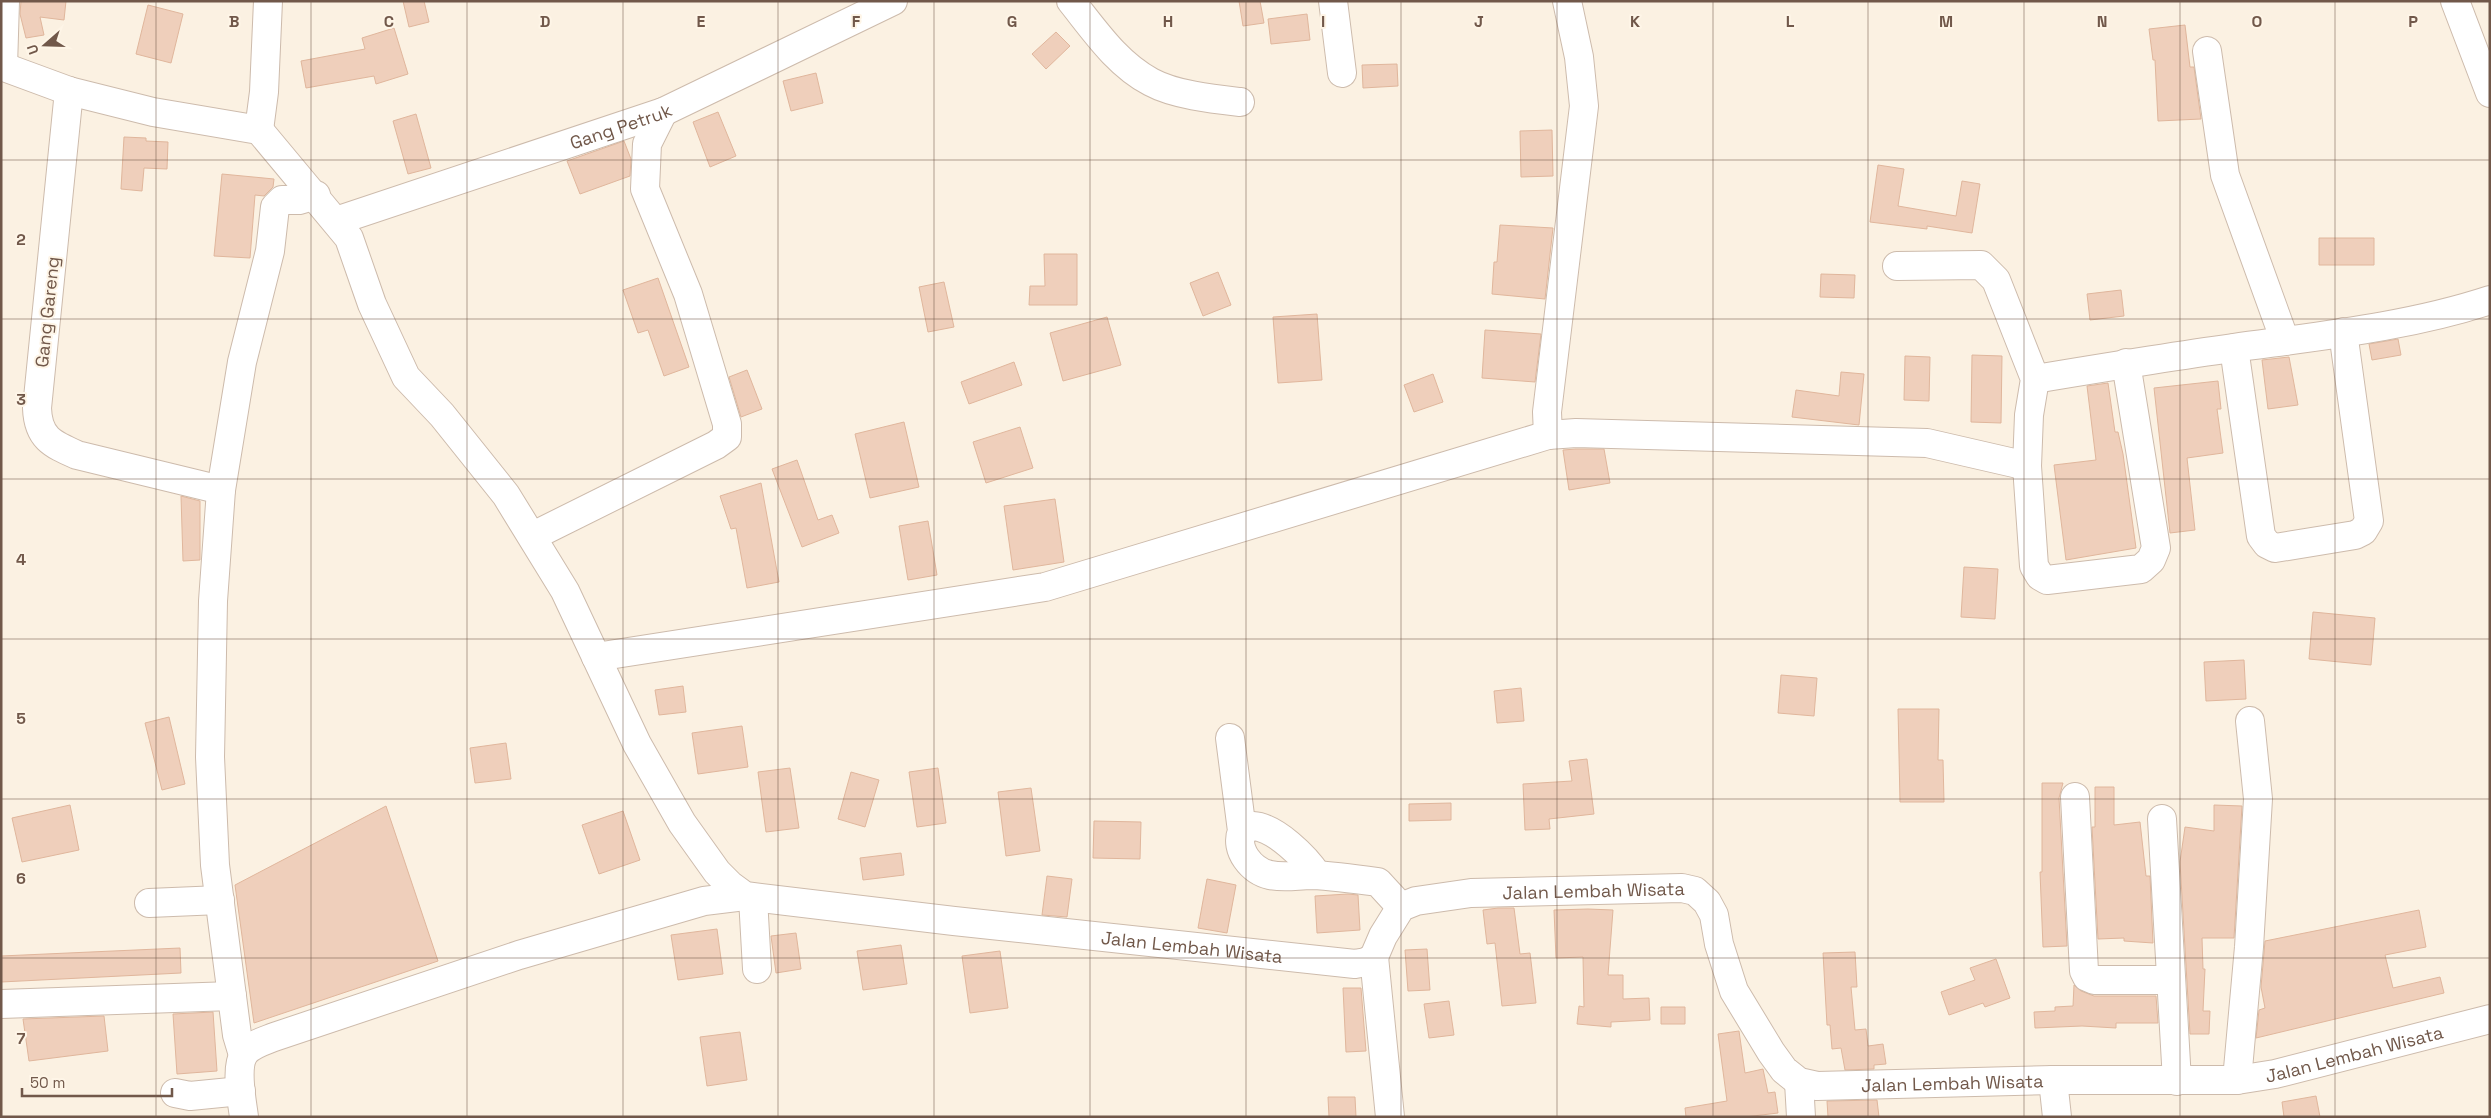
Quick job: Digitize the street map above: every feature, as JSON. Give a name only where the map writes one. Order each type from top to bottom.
[{"type":"street","points":[[5,1],[2,67],[69,91],[153,112],[259,130],[316,195],[352,245],[372,304],[406,377],[442,415],[494,480],[532,536],[565,591],[636,744],[682,823],[736,887],[757,969]]},
{"type":"street","points":[[259,130],[264,92],[268,1]]},
{"type":"street","name":"Gang Petruk","points":[[336,221],[663,112],[893,1]]},
{"type":"street","points":[[1071,1],[1112,52],[1135,72],[1153,83],[1205,98],[1240,102]]},
{"type":"street","points":[[1333,1],[1342,73]]},
{"type":"street","points":[[1548,436],[1547,412],[1584,106],[1578,58],[1567,1]]},
{"type":"street","points":[[2455,1],[2490,93]]},
{"type":"street","points":[[2207,51],[2225,175],[2285,342]]},
{"type":"street","name":"Gang Gareng","points":[[69,91],[37,408],[38,422],[43,435],[60,448],[78,456],[221,490]]},
{"type":"street","points":[[532,536],[716,445],[727,437],[727,424],[688,294],[645,190],[647,144],[663,112]]},
{"type":"street","points":[[175,1093],[242,1104],[240,1071],[243,1055],[237,1035],[215,865],[210,757],[213,601],[221,490],[242,362],[270,251],[275,207],[282,200],[299,200],[316,195]]},
{"type":"street","points":[[1897,266],[1981,265],[1996,280],[2035,379],[2029,414],[2027,466],[2034,566],[2040,576],[2047,580],[2141,569],[2151,560],[2156,548],[2126,363]]},
{"type":"street","points":[[2035,379],[2126,363],[2285,342],[2343,332],[2452,312],[2490,300]]},
{"type":"street","points":[[2234,348],[2261,536],[2275,548],[2355,535],[2363,531],[2369,521],[2343,332]]},
{"type":"street","points":[[596,657],[1046,587],[1548,436],[1576,433],[1927,443],[2027,466]]},
{"type":"street","points":[[2237,1080],[2249,947],[2258,799],[2250,721]]},
{"type":"street","points":[[1230,738],[1244,855],[1257,869],[1268,875],[1317,875],[1378,882],[1401,907],[1383,936],[1374,957],[1390,1117]]},
{"type":"street","points":[[2075,797],[2084,971],[2087,977],[2094,980],[2170,980]]},
{"type":"street","points":[[2162,819],[2177,1081]]},
{"type":"street","points":[[1242,831],[1253,826],[1268,830],[1310,864],[1317,875]]},
{"type":"street","name":"Jalan Lembah Wisata","points":[[243,1055],[253,1046],[274,1037],[520,955],[704,901],[736,887],[954,922],[1355,964],[1366,962],[1374,957]]},
{"type":"street","name":"Jalan Lembah Wisata","points":[[1401,907],[1416,901],[1471,893],[1682,888],[1695,891],[1703,896],[1714,915],[1719,944],[1734,991],[1747,1015],[1784,1070],[1799,1082],[1816,1086],[1837,1087],[2052,1080],[2237,1080],[2275,1074],[2490,1019]]},
{"type":"street","points":[[149,903],[220,900]]},
{"type":"street","points":[[1,1004],[232,996]]},
{"type":"street","points":[[2052,1080],[2057,1117]]},
{"type":"street","points":[[1799,1082],[1801,1117]]},
{"type":"building","points":[[21,1],[66,1],[64,20],[40,17],[44,35],[26,38],[20,14]]},
{"type":"building","points":[[403,1],[424,1],[429,22],[409,27]]},
{"type":"building","points":[[1239,1],[1260,1],[1264,23],[1243,26]]},
{"type":"building","points":[[148,5],[183,14],[171,63],[136,54]]},
{"type":"building","points":[[1307,14],[1310,40],[1271,44],[1268,19]]},
{"type":"building","points":[[2185,25],[2190,67],[2194,67],[2201,119],[2158,121],[2155,60],[2153,60],[2149,29]]},
{"type":"building","points":[[394,28],[408,74],[376,84],[374,76],[306,88],[301,61],[365,49],[362,38]]},
{"type":"building","points":[[1056,32],[1070,46],[1046,69],[1032,54]]},
{"type":"building","points":[[1397,64],[1398,86],[1363,88],[1362,65]]},
{"type":"building","points":[[816,73],[823,103],[791,111],[783,81]]},
{"type":"building","points":[[718,112],[736,156],[710,167],[693,122]]},
{"type":"building","points":[[416,114],[431,168],[408,174],[393,121]]},
{"type":"building","points":[[1552,130],[1553,176],[1521,177],[1520,131]]},
{"type":"building","points":[[124,137],[168,142],[167,169],[144,168],[142,191],[121,189]]},
{"type":"building","points":[[624,141],[631,159],[630,176],[580,194],[567,161]]},
{"type":"building","points":[[1878,165],[1904,169],[1898,206],[1956,216],[1962,181],[1980,184],[1972,233],[1927,226],[1927,229],[1870,222]]},
{"type":"building","points":[[222,174],[274,179],[273,187],[264,196],[255,195],[250,258],[214,256]]},
{"type":"building","points":[[1500,225],[1553,228],[1545,299],[1492,294],[1494,262],[1497,262]]},
{"type":"building","points":[[2319,238],[2374,238],[2374,265],[2319,265]]},
{"type":"building","points":[[1044,254],[1077,254],[1077,305],[1029,305],[1030,286],[1045,286]]},
{"type":"building","points":[[1218,272],[1231,305],[1203,316],[1190,283]]},
{"type":"building","points":[[1821,274],[1855,275],[1854,298],[1820,297]]},
{"type":"building","points":[[658,278],[689,367],[664,376],[648,330],[638,333],[623,290]]},
{"type":"building","points":[[944,282],[954,327],[928,332],[919,287]]},
{"type":"building","points":[[2121,290],[2124,316],[2090,320],[2087,294]]},
{"type":"building","points":[[1317,314],[1322,380],[1278,383],[1273,317]]},
{"type":"building","points":[[1107,317],[1121,365],[1063,381],[1050,333]]},
{"type":"building","points":[[1485,330],[1541,334],[1535,382],[1482,378]]},
{"type":"building","points":[[2398,339],[2401,355],[2372,360],[2369,344]]},
{"type":"building","points":[[1972,355],[2002,356],[2001,423],[1971,422]]},
{"type":"building","points":[[1905,356],[1930,357],[1929,401],[1904,400]]},
{"type":"building","points":[[2289,357],[2298,405],[2268,409],[2262,360]]},
{"type":"building","points":[[1014,362],[1022,385],[969,404],[961,382]]},
{"type":"building","points":[[747,370],[762,409],[741,417],[729,377]]},
{"type":"building","points":[[1841,372],[1864,374],[1859,425],[1792,417],[1796,390],[1839,396]]},
{"type":"building","points":[[1433,374],[1443,402],[1414,412],[1404,385]]},
{"type":"building","points":[[2218,381],[2221,409],[2217,409],[2223,453],[2187,458],[2195,530],[2170,533],[2154,388]]},
{"type":"building","points":[[2108,383],[2115,432],[2118,432],[2123,454],[2136,548],[2066,560],[2054,465],[2096,460],[2087,386]]},
{"type":"building","points":[[904,422],[919,487],[870,498],[855,434]]},
{"type":"building","points":[[1020,427],[1033,468],[986,483],[973,442]]},
{"type":"building","points":[[1604,449],[1610,483],[1569,490],[1563,450]]},
{"type":"building","points":[[797,460],[818,520],[832,515],[839,533],[802,547],[772,469]]},
{"type":"building","points":[[761,483],[779,582],[747,588],[736,528],[731,529],[720,496]]},
{"type":"building","points":[[181,496],[200,501],[200,560],[183,561]]},
{"type":"building","points":[[1055,499],[1064,562],[1013,570],[1004,506]]},
{"type":"building","points":[[928,521],[937,575],[908,580],[899,526]]},
{"type":"building","points":[[1964,567],[1998,569],[1995,619],[1961,617]]},
{"type":"building","points":[[2313,612],[2375,618],[2371,665],[2309,659]]},
{"type":"building","points":[[2244,660],[2246,699],[2206,701],[2204,662]]},
{"type":"building","points":[[1781,675],[1817,678],[1814,716],[1778,713]]},
{"type":"building","points":[[683,686],[686,712],[659,715],[655,690]]},
{"type":"building","points":[[1521,688],[1524,721],[1497,723],[1494,691]]},
{"type":"building","points":[[1898,709],[1939,709],[1938,760],[1943,760],[1944,802],[1900,802]]},
{"type":"building","points":[[169,717],[185,784],[162,790],[145,723]]},
{"type":"building","points":[[742,726],[748,767],[698,774],[692,733]]},
{"type":"building","points":[[506,743],[511,779],[475,783],[470,748]]},
{"type":"building","points":[[1587,759],[1594,814],[1549,819],[1550,829],[1525,830],[1523,784],[1572,781],[1569,761]]},
{"type":"building","points":[[790,768],[799,828],[766,832],[758,772]]},
{"type":"building","points":[[938,768],[946,823],[917,827],[909,772]]},
{"type":"building","points":[[851,772],[879,780],[865,827],[838,819]]},
{"type":"building","points":[[2042,783],[2063,783],[2059,798],[2067,946],[2043,947],[2040,872],[2042,872]]},
{"type":"building","points":[[2095,787],[2114,787],[2114,825],[2140,822],[2146,876],[2150,876],[2153,943],[2124,941],[2124,938],[2098,939],[2092,827],[2095,827]]},
{"type":"building","points":[[1031,788],[1040,851],[1006,856],[998,792]]},
{"type":"building","points":[[1451,803],[1451,820],[1409,821],[1409,804]]},
{"type":"building","points":[[70,805],[79,850],[22,862],[12,818]]},
{"type":"building","points":[[2214,805],[2242,806],[2234,938],[2202,938],[2203,969],[2205,969],[2203,1011],[2210,1011],[2209,1034],[2190,1034],[2180,862],[2185,827],[2214,831]]},
{"type":"building","points":[[386,806],[438,961],[254,1023],[235,885]]},
{"type":"building","points":[[623,811],[640,860],[599,874],[582,825]]},
{"type":"building","points":[[1094,821],[1141,822],[1140,859],[1093,858]]},
{"type":"building","points":[[901,853],[904,875],[863,880],[860,858]]},
{"type":"building","points":[[1047,876],[1072,879],[1067,917],[1042,915]]},
{"type":"building","points":[[1207,879],[1236,885],[1227,933],[1198,928]]},
{"type":"building","points":[[1358,895],[1360,930],[1317,933],[1315,896]]},
{"type":"building","points":[[1514,908],[1520,954],[1530,953],[1536,1003],[1502,1006],[1495,943],[1487,944],[1483,910]]},
{"type":"building","points":[[1554,910],[1613,910],[1608,975],[1623,975],[1623,999],[1649,998],[1650,1020],[1611,1022],[1611,1027],[1577,1024],[1579,1006],[1584,1007],[1583,957],[1556,958]]},
{"type":"building","points":[[2419,910],[2426,947],[2385,955],[2393,988],[2440,977],[2444,993],[2256,1038],[2259,1010],[2265,1008],[2261,987],[2265,941]]},
{"type":"building","points":[[717,929],[723,974],[678,980],[671,935]]},
{"type":"building","points":[[796,933],[801,969],[776,973],[771,936]]},
{"type":"building","points":[[901,945],[907,984],[863,990],[857,951]]},
{"type":"building","points":[[180,948],[181,973],[1,982],[1,956]]},
{"type":"building","points":[[1427,949],[1430,990],[1408,991],[1405,950]]},
{"type":"building","points":[[1000,951],[1008,1008],[970,1013],[962,956]]},
{"type":"building","points":[[1855,952],[1857,987],[1851,987],[1855,1030],[1866,1029],[1868,1046],[1883,1044],[1886,1064],[1874,1065],[1874,1069],[1845,1070],[1841,1048],[1832,1049],[1830,1025],[1827,1025],[1823,953]]},
{"type":"building","points":[[1996,959],[2010,998],[1985,1007],[1983,1003],[1949,1015],[1941,992],[1975,980],[1970,968]]},
{"type":"building","points":[[2074,985],[2081,991],[2094,996],[2156,996],[2158,1023],[2116,1023],[2116,1028],[2082,1026],[2035,1028],[2034,1012],[2055,1011],[2055,1007],[2073,1006]]},
{"type":"building","points":[[1343,988],[1361,988],[1366,1051],[1346,1052]]},
{"type":"building","points":[[1449,1001],[1454,1035],[1429,1038],[1424,1004]]},
{"type":"building","points":[[1661,1007],[1685,1007],[1685,1024],[1661,1024]]},
{"type":"building","points":[[213,1012],[217,1071],[177,1074],[173,1014]]},
{"type":"building","points":[[104,1016],[108,1051],[29,1061],[23,1019]]},
{"type":"building","points":[[1739,1031],[1745,1073],[1763,1069],[1768,1093],[1775,1092],[1778,1113],[1745,1117],[1686,1117],[1685,1108],[1727,1101],[1718,1034]]},
{"type":"building","points":[[740,1032],[747,1080],[707,1086],[700,1037]]},
{"type":"building","points":[[2316,1096],[2320,1117],[2284,1117],[2282,1102]]},
{"type":"building","points":[[1328,1097],[1355,1097],[1356,1117],[1329,1117]]},
{"type":"building","points":[[1877,1100],[1879,1117],[1828,1117],[1827,1101]]}]
